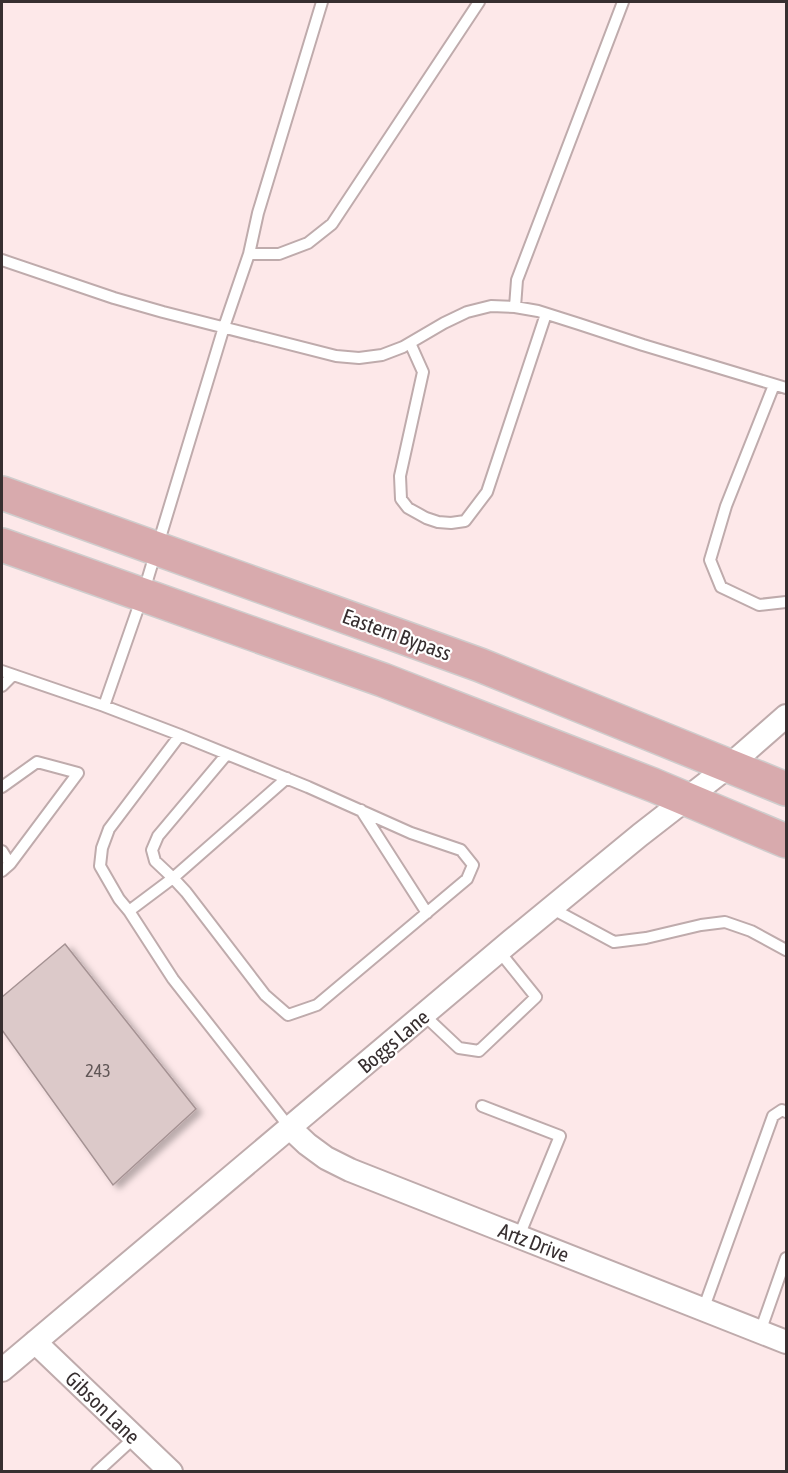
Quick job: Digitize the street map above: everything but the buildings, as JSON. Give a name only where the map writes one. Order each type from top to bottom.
[{"type":"main road","name":"Eastern Bypass","points":[[2,493],[480,665],[786,789]]},
{"type":"main road","points":[[2,545],[382,680],[686,799],[786,841]]},
{"type":"street","name":"Boggs Lane","points":[[2,1370],[499,951],[730,765],[786,716]]},
{"type":"street","name":"Artz Drive","points":[[290,1128],[326,1158],[350,1170],[786,1342]]},
{"type":"street","name":"Gibson Lane","points":[[35,1342],[171,1472]]},
{"type":"lane","points":[[104,706],[143,594],[224,327],[249,254],[258,213],[322,2]]},
{"type":"lane","points":[[249,254],[279,254],[308,243],[332,224],[479,2]]},
{"type":"lane","points":[[515,307],[518,280],[623,2]]},
{"type":"lane","points":[[2,261],[114,298],[316,351],[359,358],[382,355],[403,347],[466,312],[490,306],[515,307],[546,314],[786,388]]},
{"type":"lane","points":[[411,343],[423,372],[400,476],[401,499],[408,508],[426,518],[438,522],[465,521],[487,492],[546,314]]},
{"type":"lane","points":[[774,385],[726,506],[710,560],[721,586],[759,605],[786,602]]},
{"type":"lane","points":[[2,671],[180,735],[287,778],[411,833],[461,850],[473,865],[467,879],[317,1005],[288,1015],[265,995],[186,892],[155,861],[152,850],[158,836],[227,754]]},
{"type":"lane","points":[[2,686],[13,675]]},
{"type":"lane","points":[[180,735],[109,830],[102,848],[100,866],[119,899],[173,979],[290,1128]]},
{"type":"lane","points":[[2,787],[37,762],[78,773],[6,868]]},
{"type":"lane","points":[[129,911],[173,878],[287,778]]},
{"type":"lane","points":[[361,810],[427,913]]},
{"type":"lane","points":[[2,851],[6,868]]},
{"type":"lane","points":[[551,908],[614,942],[725,922],[751,931],[786,950]]},
{"type":"lane","points":[[424,1015],[459,1048],[479,1051],[536,997],[499,951]]},
{"type":"lane","points":[[483,1106],[560,1136],[519,1236]]},
{"type":"lane","points":[[703,1310],[772,1116],[782,1110],[786,1112]]},
{"type":"lane","points":[[760,1332],[786,1258]]},
{"type":"lane","points":[[96,1472],[135,1437]]}]
